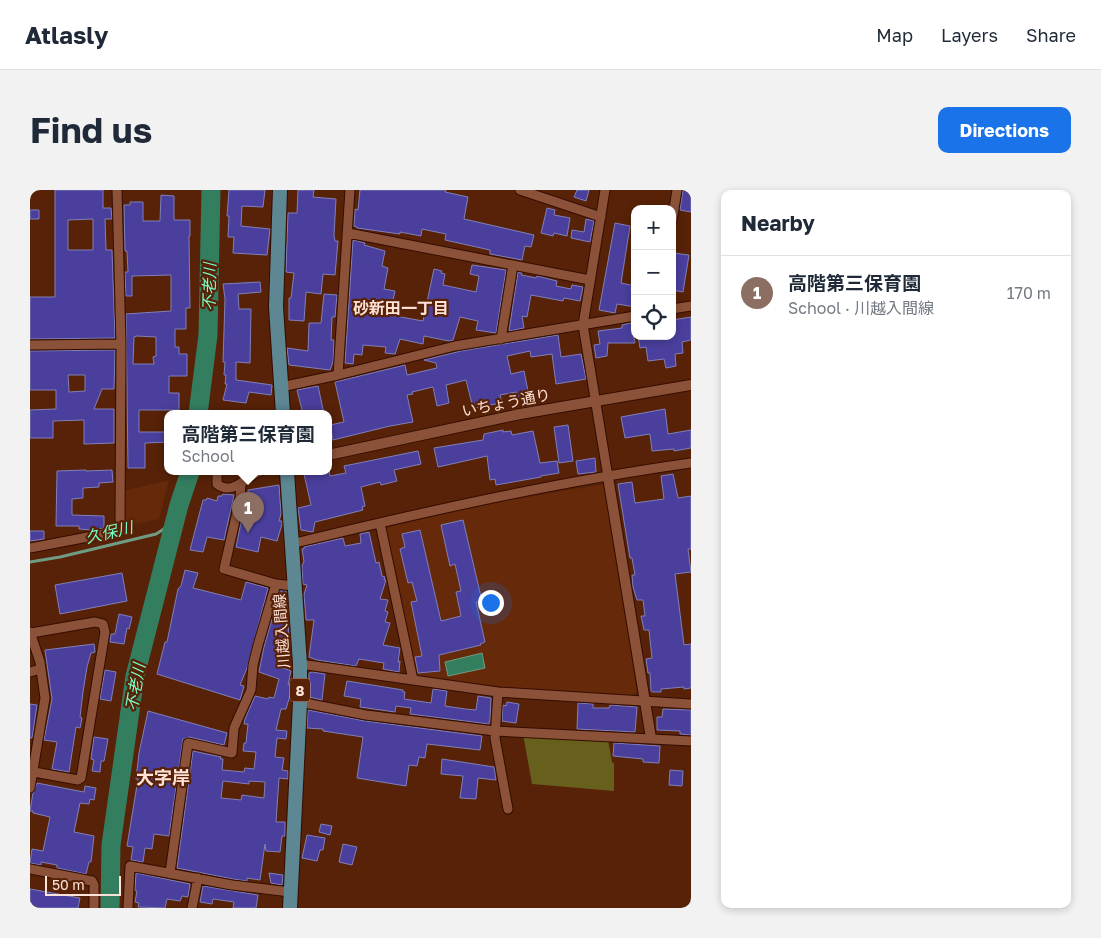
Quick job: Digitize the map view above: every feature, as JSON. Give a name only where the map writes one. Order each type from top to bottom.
[{"type":"main road","points":[[280,190],[276,307],[283,410]]},
{"type":"main road","name":"川越入間線","points":[[287,475],[300,664],[300,702],[290,908]]},
{"type":"street","points":[[30,548],[114,532],[120,523],[121,344],[117,190]]},
{"type":"street","points":[[338,375],[350,190]]},
{"type":"street","points":[[520,190],[601,217]]},
{"type":"street","points":[[606,190],[583,325],[651,738]]},
{"type":"street","points":[[675,205],[678,190]]},
{"type":"street","points":[[348,232],[590,280]]},
{"type":"street","points":[[501,339],[513,265]]},
{"type":"street","points":[[676,308],[691,306]]},
{"type":"street","points":[[281,387],[455,346],[631,317]]},
{"type":"street","points":[[30,345],[121,344]]},
{"type":"street","name":"いちょう通り","points":[[332,454],[511,416],[691,385]]},
{"type":"street","points":[[291,544],[479,501],[691,463]]},
{"type":"street","points":[[218,475],[216,480],[219,486],[227,488],[241,484],[252,475]]},
{"type":"street","points":[[241,484],[240,499],[224,569],[276,584],[294,586]]},
{"type":"street","points":[[380,523],[413,680]]},
{"type":"street","points":[[170,873],[188,743],[232,753],[234,728],[251,690],[253,665],[276,584]]},
{"type":"street","points":[[30,788],[32,774],[45,698],[41,669],[30,632],[95,622],[104,624],[105,632],[81,778],[78,780],[32,774]]},
{"type":"street","points":[[300,664],[498,692],[691,704]]},
{"type":"street","points":[[30,672],[41,669]]},
{"type":"street","points":[[498,692],[495,731],[508,809]]},
{"type":"street","points":[[300,702],[366,714],[495,731],[691,741]]},
{"type":"street","points":[[128,908],[130,866],[232,885],[290,892]]},
{"type":"street","points":[[30,869],[92,881],[94,885],[94,908]]},
{"type":"street","points":[[192,908],[198,878]]},
{"type":"shaded area","points":[[169,480],[159,519],[124,526],[123,491]]},
{"type":"shaded area","points":[[605,484],[637,693],[625,696],[505,687],[417,676],[385,528],[491,503]]},
{"type":"shaded area","points":[[482,653],[485,668],[448,676],[445,662]]},
{"type":"shaded area","points":[[523,734],[608,740],[614,764],[614,791],[532,784]]},
{"type":"building","points":[[55,190],[103,190],[103,208],[111,208],[112,219],[105,219],[106,250],[112,250],[115,338],[30,339],[30,297],[55,297]],"holes":[[[93,219],[93,250],[68,250],[68,220]]]},
{"type":"building","points":[[229,190],[265,190],[263,207],[242,206],[241,226],[270,229],[267,255],[233,253],[234,237],[228,237]]},
{"type":"building","points":[[298,190],[314,190],[313,197],[336,199],[334,235],[335,241],[338,241],[335,275],[323,274],[321,294],[306,292],[304,321],[289,320],[289,298],[291,298],[294,273],[286,272],[288,213],[297,213]]},
{"type":"building","points":[[360,190],[446,190],[445,192],[468,197],[464,219],[534,235],[531,247],[525,246],[522,260],[490,254],[490,250],[445,240],[446,234],[422,229],[421,236],[357,228],[354,226],[355,209],[358,210]]},
{"type":"building","points":[[577,190],[589,190],[586,201],[574,197]]},
{"type":"building","points":[[683,190],[691,190],[691,212],[680,210]]},
{"type":"building","points":[[161,195],[174,196],[174,220],[190,220],[190,308],[186,308],[186,329],[175,329],[175,347],[179,347],[179,354],[187,354],[187,376],[169,376],[169,393],[179,393],[179,410],[139,410],[139,432],[164,432],[164,442],[145,443],[145,468],[128,468],[126,314],[171,311],[171,275],[132,276],[132,296],[126,296],[125,272],[128,272],[127,251],[125,251],[124,205],[130,205],[130,202],[143,202],[143,221],[160,221]],"holes":[[[134,337],[156,337],[156,356],[153,357],[154,364],[133,364]]]},
{"type":"building","points":[[547,208],[555,210],[554,215],[570,218],[567,236],[554,233],[553,236],[541,233]]},
{"type":"building","points":[[30,210],[39,210],[39,219],[30,219]]},
{"type":"building","points":[[586,219],[594,221],[590,242],[571,238],[572,230],[584,232]]},
{"type":"building","points":[[615,223],[630,226],[621,283],[631,285],[631,306],[617,304],[615,313],[599,310]]},
{"type":"building","points":[[353,240],[385,251],[382,266],[388,268],[384,289],[395,291],[390,315],[423,321],[434,269],[445,274],[443,285],[476,292],[479,276],[470,274],[472,265],[506,270],[496,333],[476,330],[478,321],[460,317],[453,340],[449,341],[424,336],[423,344],[400,339],[395,354],[385,353],[386,347],[363,345],[362,355],[354,354],[353,364],[345,363]]},
{"type":"building","points":[[676,253],[689,255],[683,292],[676,291]]},
{"type":"building","points":[[518,272],[522,273],[521,275],[536,278],[537,276],[557,281],[556,286],[571,289],[572,285],[583,287],[580,301],[564,298],[563,301],[531,295],[527,317],[522,316],[524,328],[509,331]]},
{"type":"building","points":[[260,282],[261,292],[238,294],[239,309],[251,309],[250,363],[236,362],[236,380],[272,385],[271,395],[249,392],[246,403],[223,400],[227,384],[225,384],[226,375],[224,375],[225,362],[223,362],[225,299],[223,284]]},
{"type":"building","points":[[324,294],[337,295],[335,317],[332,317],[331,340],[334,340],[333,362],[330,370],[289,365],[287,348],[308,351],[309,323],[321,323]]},
{"type":"building","points":[[691,317],[691,340],[682,342],[683,353],[675,354],[676,366],[666,368],[664,359],[648,361],[646,347],[640,348],[639,340],[676,340],[676,319]]},
{"type":"building","points":[[631,323],[631,340],[634,340],[635,343],[608,343],[607,356],[596,358],[594,345],[600,344],[598,331],[622,328],[622,325]]},
{"type":"building","points":[[558,335],[561,357],[581,354],[586,379],[556,384],[552,354],[531,357],[530,351],[507,356],[511,374],[524,371],[529,396],[517,399],[516,392],[500,395],[502,403],[473,408],[466,380],[446,385],[449,403],[437,406],[433,387],[407,395],[413,422],[333,440],[332,425],[344,422],[335,382],[405,365],[407,375],[437,368],[436,363],[424,360],[461,351]]},
{"type":"building","points":[[115,350],[114,389],[102,389],[94,409],[114,409],[114,443],[84,444],[84,420],[53,421],[53,438],[30,438],[30,410],[56,409],[56,390],[30,390],[30,351]],"holes":[[[68,375],[85,375],[85,391],[69,392]]]},
{"type":"building","points":[[318,386],[323,410],[302,410],[297,390]]},
{"type":"building","points":[[665,409],[668,434],[691,430],[691,448],[674,451],[674,449],[652,451],[650,434],[625,438],[621,417]]},
{"type":"building","points":[[568,425],[573,461],[559,463],[554,427]]},
{"type":"building","points":[[503,430],[503,432],[511,431],[512,435],[533,431],[540,463],[557,461],[559,473],[496,485],[495,479],[490,480],[487,456],[438,467],[434,448],[483,440],[484,434]]},
{"type":"building","points":[[418,451],[421,464],[394,470],[397,481],[381,485],[380,482],[361,487],[365,506],[362,507],[363,510],[315,522],[313,532],[301,530],[298,508],[311,505],[304,475],[330,476],[346,473],[344,466]]},
{"type":"building","points":[[595,458],[596,472],[578,474],[576,461]]},
{"type":"building","points":[[112,470],[113,482],[99,483],[99,487],[83,488],[83,498],[72,499],[72,515],[104,516],[104,528],[92,530],[79,529],[79,526],[56,526],[57,471]]},
{"type":"building","points":[[673,474],[678,498],[691,496],[691,549],[688,549],[691,572],[675,574],[684,645],[691,644],[691,688],[661,689],[661,692],[653,692],[651,691],[650,673],[648,673],[646,659],[652,658],[649,630],[644,630],[641,616],[645,616],[643,600],[637,600],[633,587],[632,575],[635,575],[632,558],[630,558],[618,484],[632,482],[635,503],[664,499],[661,476]]},
{"type":"building","points":[[279,485],[281,514],[279,521],[282,521],[282,524],[277,541],[261,537],[258,552],[236,547],[246,498],[249,499],[248,490]]},
{"type":"building","points":[[223,494],[234,495],[224,540],[207,537],[203,552],[190,550],[203,500],[207,498],[217,501],[218,496]]},
{"type":"building","points":[[463,520],[482,601],[476,602],[485,642],[481,645],[439,655],[440,671],[418,673],[415,657],[422,656],[411,602],[417,601],[412,582],[408,583],[400,549],[405,547],[402,534],[420,530],[441,621],[461,616],[456,592],[461,591],[455,564],[450,566],[441,525]]},
{"type":"building","points":[[30,531],[44,531],[44,539],[30,541]]},
{"type":"building","points":[[369,532],[376,563],[379,562],[382,576],[386,580],[380,599],[388,600],[385,611],[388,612],[385,622],[390,623],[383,645],[400,648],[399,672],[383,669],[384,663],[359,659],[356,666],[309,657],[314,620],[306,620],[304,594],[307,585],[303,584],[302,566],[304,561],[302,549],[343,538],[345,546],[361,543],[360,534]]},
{"type":"building","points":[[185,570],[198,573],[193,588],[241,600],[246,582],[268,588],[247,668],[240,685],[244,686],[240,700],[157,674],[165,642],[167,642],[178,589],[181,586]]},
{"type":"building","points":[[122,573],[127,601],[60,614],[55,585]]},
{"type":"building","points":[[280,591],[286,591],[289,637],[284,654],[288,655],[283,668],[291,671],[288,684],[291,686],[291,692],[286,709],[281,709],[276,730],[287,731],[286,739],[277,738],[275,757],[284,758],[282,770],[288,771],[288,779],[279,778],[276,822],[285,822],[285,836],[282,836],[280,852],[266,851],[265,844],[260,880],[247,878],[247,881],[233,879],[177,868],[193,751],[221,757],[220,759],[223,759],[222,770],[244,772],[245,768],[254,769],[256,752],[243,751],[248,724],[244,724],[245,719],[255,696],[268,699],[269,697],[274,698],[279,679],[259,672]],"holes":[[[223,781],[249,784],[249,781],[265,782],[264,798],[242,795],[241,800],[221,798]]]},
{"type":"building","points":[[119,614],[132,617],[129,629],[127,628],[124,644],[110,642],[111,634],[115,634]]},
{"type":"building","points":[[94,644],[95,652],[91,653],[87,667],[80,717],[82,718],[80,728],[76,727],[69,772],[52,769],[57,742],[44,740],[52,699],[45,650]]},
{"type":"building","points":[[105,670],[116,672],[111,701],[100,699]]},
{"type":"building","points":[[309,673],[325,674],[322,700],[309,697]]},
{"type":"building","points":[[347,681],[403,690],[405,692],[404,699],[431,703],[433,689],[447,691],[445,706],[465,709],[476,710],[478,696],[491,698],[489,724],[410,714],[411,708],[396,706],[395,712],[360,707],[361,699],[344,696]]},
{"type":"building","points":[[507,702],[519,704],[516,723],[502,721],[503,705],[506,706]]},
{"type":"building","points":[[578,703],[593,704],[593,708],[609,708],[610,705],[637,707],[635,732],[577,729]]},
{"type":"building","points":[[30,704],[37,705],[32,738],[30,738]]},
{"type":"building","points":[[663,709],[691,710],[691,735],[680,734],[680,731],[657,730],[657,717],[662,717]]},
{"type":"building","points":[[308,710],[365,721],[482,736],[480,750],[427,744],[425,758],[419,757],[417,766],[409,765],[406,786],[357,778],[363,737],[323,731],[323,729],[307,728]]},
{"type":"building","points":[[148,711],[227,733],[224,745],[189,737],[183,739],[169,836],[154,834],[152,849],[145,848],[143,862],[131,860],[133,847],[127,846],[138,779],[136,779],[139,753]]},
{"type":"building","points":[[94,737],[108,739],[104,761],[101,761],[100,772],[92,771],[94,760],[91,759]]},
{"type":"building","points":[[614,743],[660,746],[659,763],[643,762],[643,759],[613,756]]},
{"type":"building","points":[[442,759],[494,767],[496,780],[478,778],[476,799],[460,798],[463,776],[441,774]]},
{"type":"building","points":[[670,770],[683,771],[682,786],[669,785]]},
{"type":"building","points":[[37,783],[84,792],[85,786],[96,788],[94,800],[90,799],[89,804],[80,803],[74,832],[94,836],[91,862],[89,862],[86,874],[57,868],[57,865],[41,862],[41,865],[30,863],[32,849],[43,851],[50,817],[30,811]]},
{"type":"building","points":[[321,824],[332,826],[330,835],[319,832]]},
{"type":"building","points":[[307,835],[325,838],[323,850],[320,850],[317,861],[302,858]]},
{"type":"building","points":[[343,844],[357,847],[352,865],[339,862]]},
{"type":"building","points":[[136,873],[190,884],[188,897],[182,896],[180,901],[167,899],[165,908],[138,907],[139,903],[135,902],[137,891],[135,890]]},
{"type":"building","points":[[269,873],[283,875],[282,885],[271,883]]},
{"type":"building","points":[[203,886],[258,895],[256,908],[233,908],[234,902],[213,899],[212,904],[200,902]]},
{"type":"building","points":[[30,889],[80,898],[78,908],[40,908],[30,906]]},
{"type":"waterway","name":"不老川","points":[[199,410],[208,335],[211,190]]},
{"type":"waterway","name":"不老川","points":[[110,908],[111,845],[135,676],[179,505],[189,475]]},
{"type":"waterway","name":"久保川","points":[[30,562],[60,557],[156,534],[164,529],[179,505]]},
{"type":"place","name":"高階第三保育園","points":[[248,533]]},
{"type":"district","name":"砂新田一丁目","points":[[401,308]]},
{"type":"district","name":"大字岸","points":[[163,777]]}]
